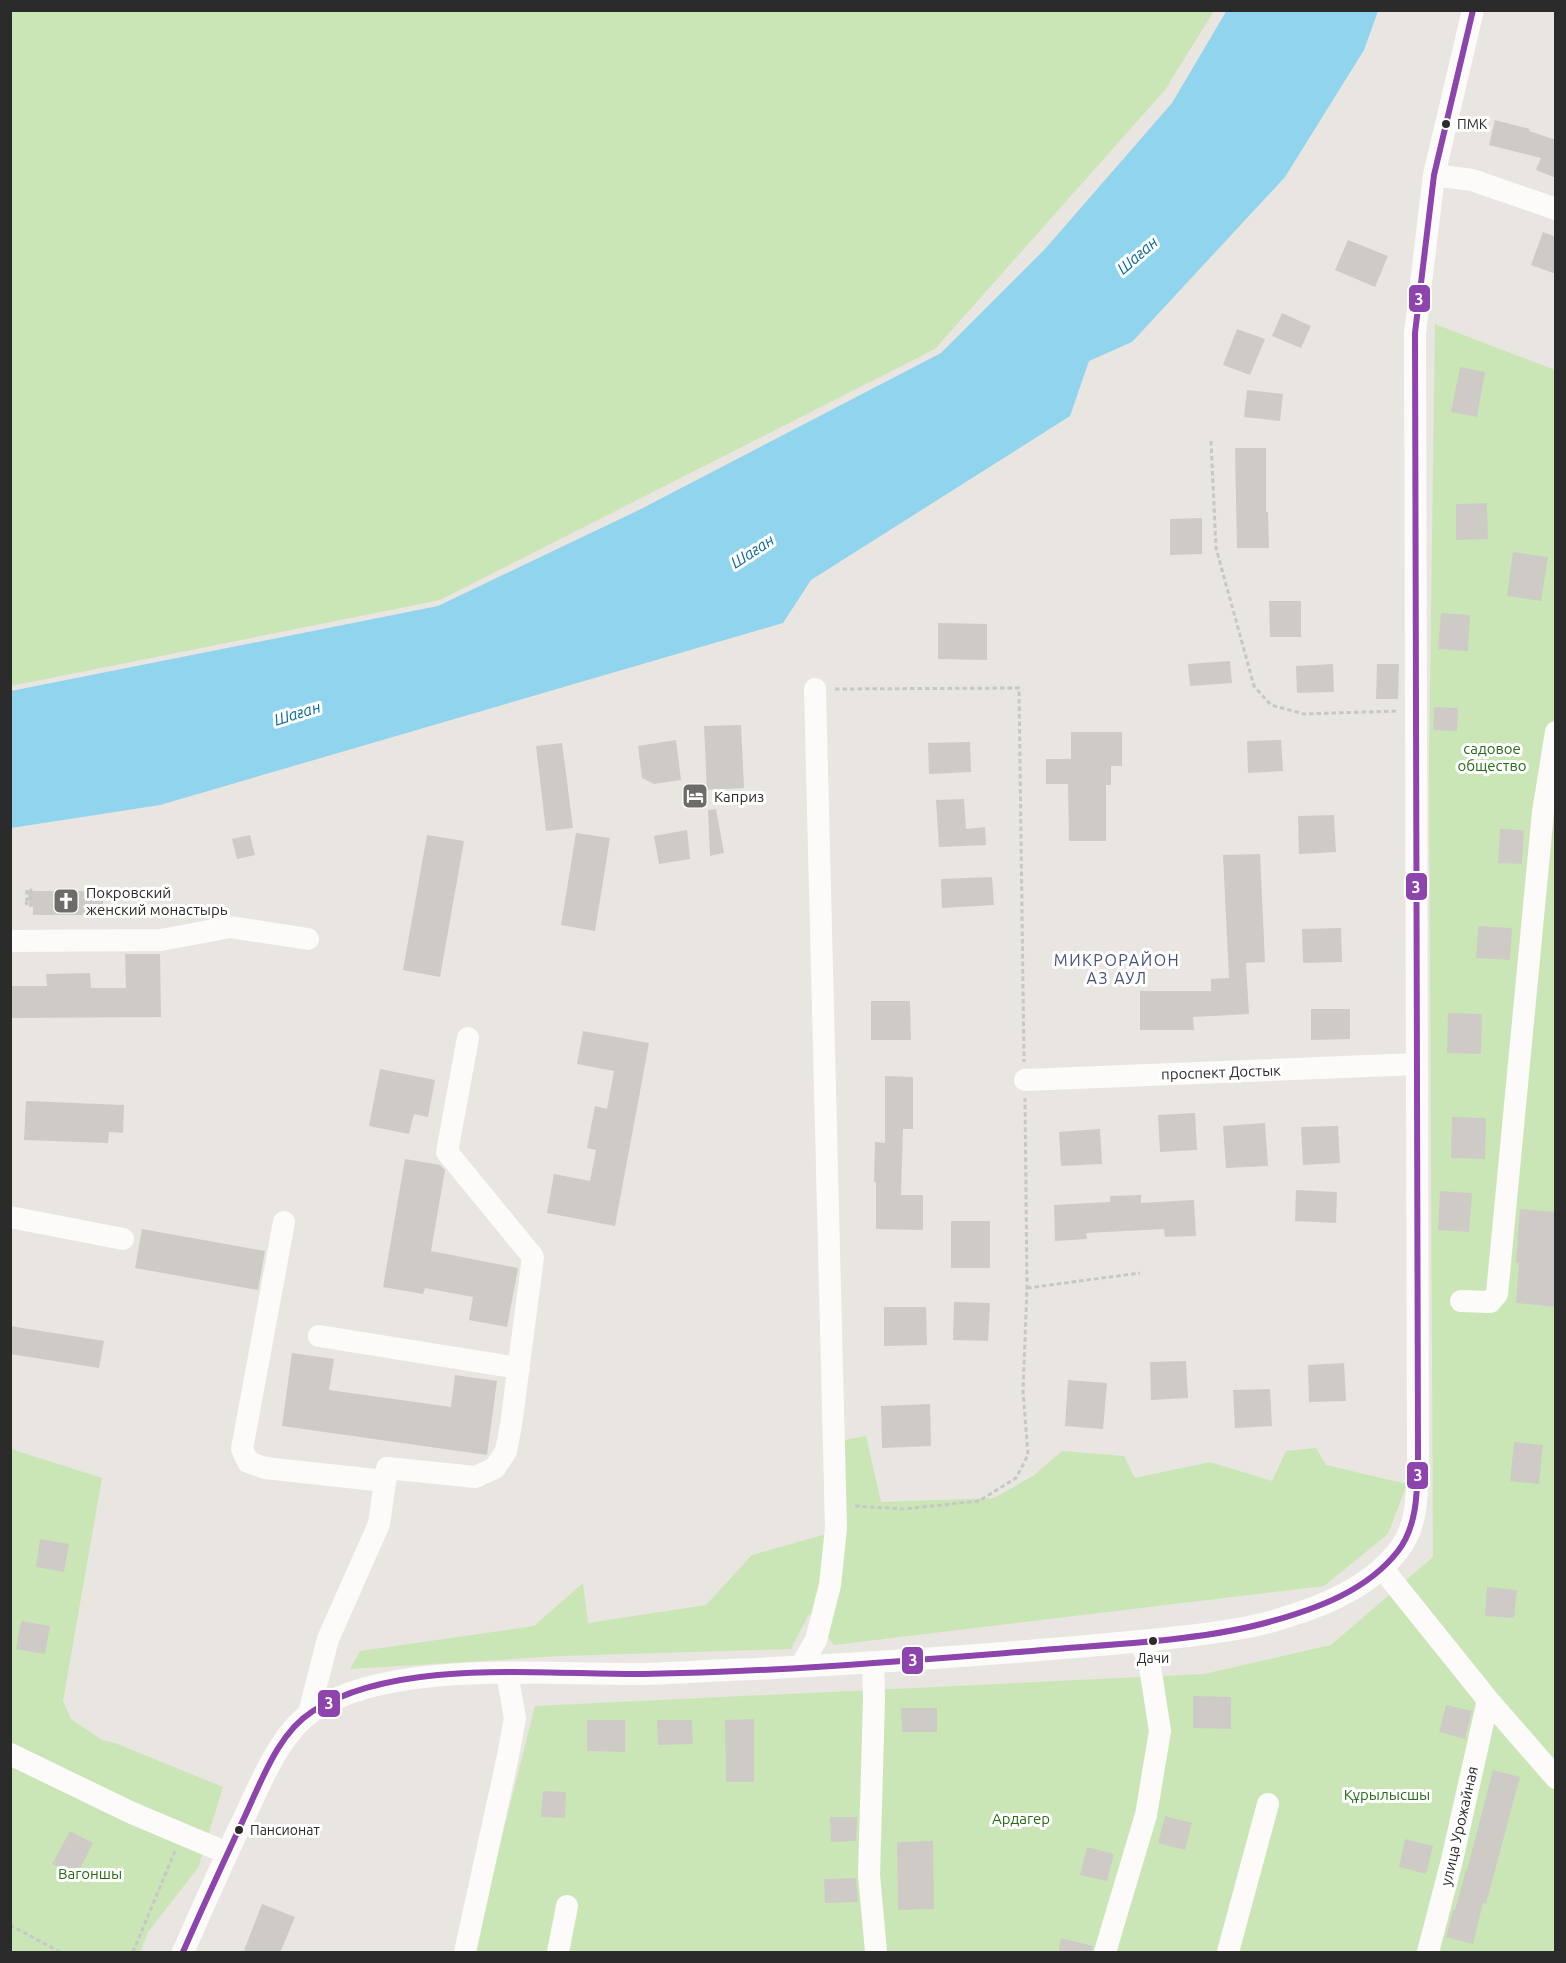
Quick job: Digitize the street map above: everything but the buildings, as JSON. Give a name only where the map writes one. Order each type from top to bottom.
[{"type":"street","points":[[183,1953],[227,1853],[284,1740],[309,1713],[330,1700],[355,1690],[435,1676],[507,1673],[646,1674],[873,1663],[1139,1642],[1219,1632],[1281,1619],[1338,1599],[1382,1568],[1399,1550],[1410,1528],[1417,1500],[1415,333],[1434,175],[1473,10]]},
{"type":"street","points":[[1434,175],[1472,180],[1556,209]]},
{"type":"street","points":[[801,1666],[816,1640],[830,1585],[836,1528],[815,689]]},
{"type":"street","points":[[1461,1301],[1490,1302],[1497,1294],[1543,812],[1556,732]]},
{"type":"street","points":[[10,941],[161,940],[230,927],[308,939]]},
{"type":"street","points":[[309,1713],[328,1639],[380,1524],[387,1468],[475,1478],[495,1468],[506,1451],[533,1257],[447,1152],[468,1038]]},
{"type":"street","name":"проспект Достык","points":[[1024,1080],[1417,1064]]},
{"type":"street","points":[[10,1217],[123,1239]]},
{"type":"street","points":[[284,1222],[242,1449],[248,1462],[265,1468],[385,1481]]},
{"type":"street","points":[[319,1336],[519,1368]]},
{"type":"street","points":[[1382,1568],[1488,1700],[1556,1779]]},
{"type":"street","points":[[1105,1953],[1146,1815],[1160,1731],[1149,1660],[1139,1642]]},
{"type":"street","points":[[873,1663],[869,1875],[876,1953]]},
{"type":"street","points":[[465,1953],[515,1718],[507,1673]]},
{"type":"street","name":"улица Урожайная","points":[[1428,1953],[1452,1860],[1488,1700]]},
{"type":"street","points":[[10,1754],[182,1835],[227,1853]]},
{"type":"street","points":[[1228,1953],[1268,1804]]},
{"type":"street","points":[[558,1953],[567,1906]]},
{"type":"path","points":[[1211,441],[1216,548],[1254,686],[1271,705],[1304,714],[1416,710]]},
{"type":"path","points":[[815,689],[1019,688],[1027,1288],[1023,1391],[1028,1455],[1016,1478],[979,1501],[904,1509],[835,1505]]},
{"type":"path","points":[[1027,1288],[1140,1273]]},
{"type":"path","points":[[133,1953],[182,1835]]},
{"type":"path","points":[[10,1925],[60,1953]]},
{"type":"green space","points":[[11,10],[1214,11],[1165,90],[935,349],[440,600],[11,686]]},
{"type":"green space","points":[[1435,324],[1555,370],[1555,1952],[473,1952],[535,1706],[1204,1674],[1331,1645],[1433,1557],[1429,757]]},
{"type":"green space","points":[[866,1436],[881,1502],[994,1498],[1033,1476],[1062,1451],[1124,1456],[1135,1478],[1210,1462],[1272,1481],[1286,1451],[1316,1448],[1326,1465],[1407,1484],[1388,1534],[1324,1586],[834,1645],[809,1614],[791,1649],[561,1656],[350,1669],[360,1651],[534,1626],[583,1583],[588,1623],[706,1605],[752,1555],[844,1529],[839,1441]]},
{"type":"green space","name":"Вагоншы","points":[[11,1449],[102,1478],[63,1701],[71,1719],[102,1740],[115,1743],[223,1787],[198,1868],[148,1932],[140,1952],[11,1952]]},
{"type":"water","name":"Шаған","points":[[1227,10],[1378,11],[1364,50],[1285,177],[1132,342],[1089,361],[1070,416],[811,580],[783,623],[160,805],[11,828],[11,691],[438,606],[639,510],[941,353],[1045,249],[1172,103]]},
{"type":"transit line","name":"3","points":[[183,1952],[272,1758],[301,1720],[313,1711],[348,1694],[387,1683],[429,1676],[519,1672],[644,1674],[838,1666],[1121,1644],[1212,1634],[1269,1622],[1340,1597],[1356,1588],[1385,1565],[1405,1541],[1413,1519],[1417,1495],[1418,1458],[1415,333],[1434,175],[1473,10]]},
{"type":"place","name":"ПМК","points":[[1446,124]]},
{"type":"place","name":"Каприз","points":[[695,796]]},
{"type":"place","name":"Покровский женский монастырь","points":[[66,901]]},
{"type":"place","name":"Дачи","points":[[1153,1641]]},
{"type":"place","name":"Пансионат","points":[[239,1830]]},
{"type":"district","name":"МИКРОРАЙОН АЗ АУЛ","points":[[1117,969]]},
{"type":"park label","name":"садовое общество","points":[[1492,756]]},
{"type":"park label","name":"Құрылысшы","points":[[1387,1794]]},
{"type":"park label","name":"Ардагер","points":[[1021,1818]]}]
